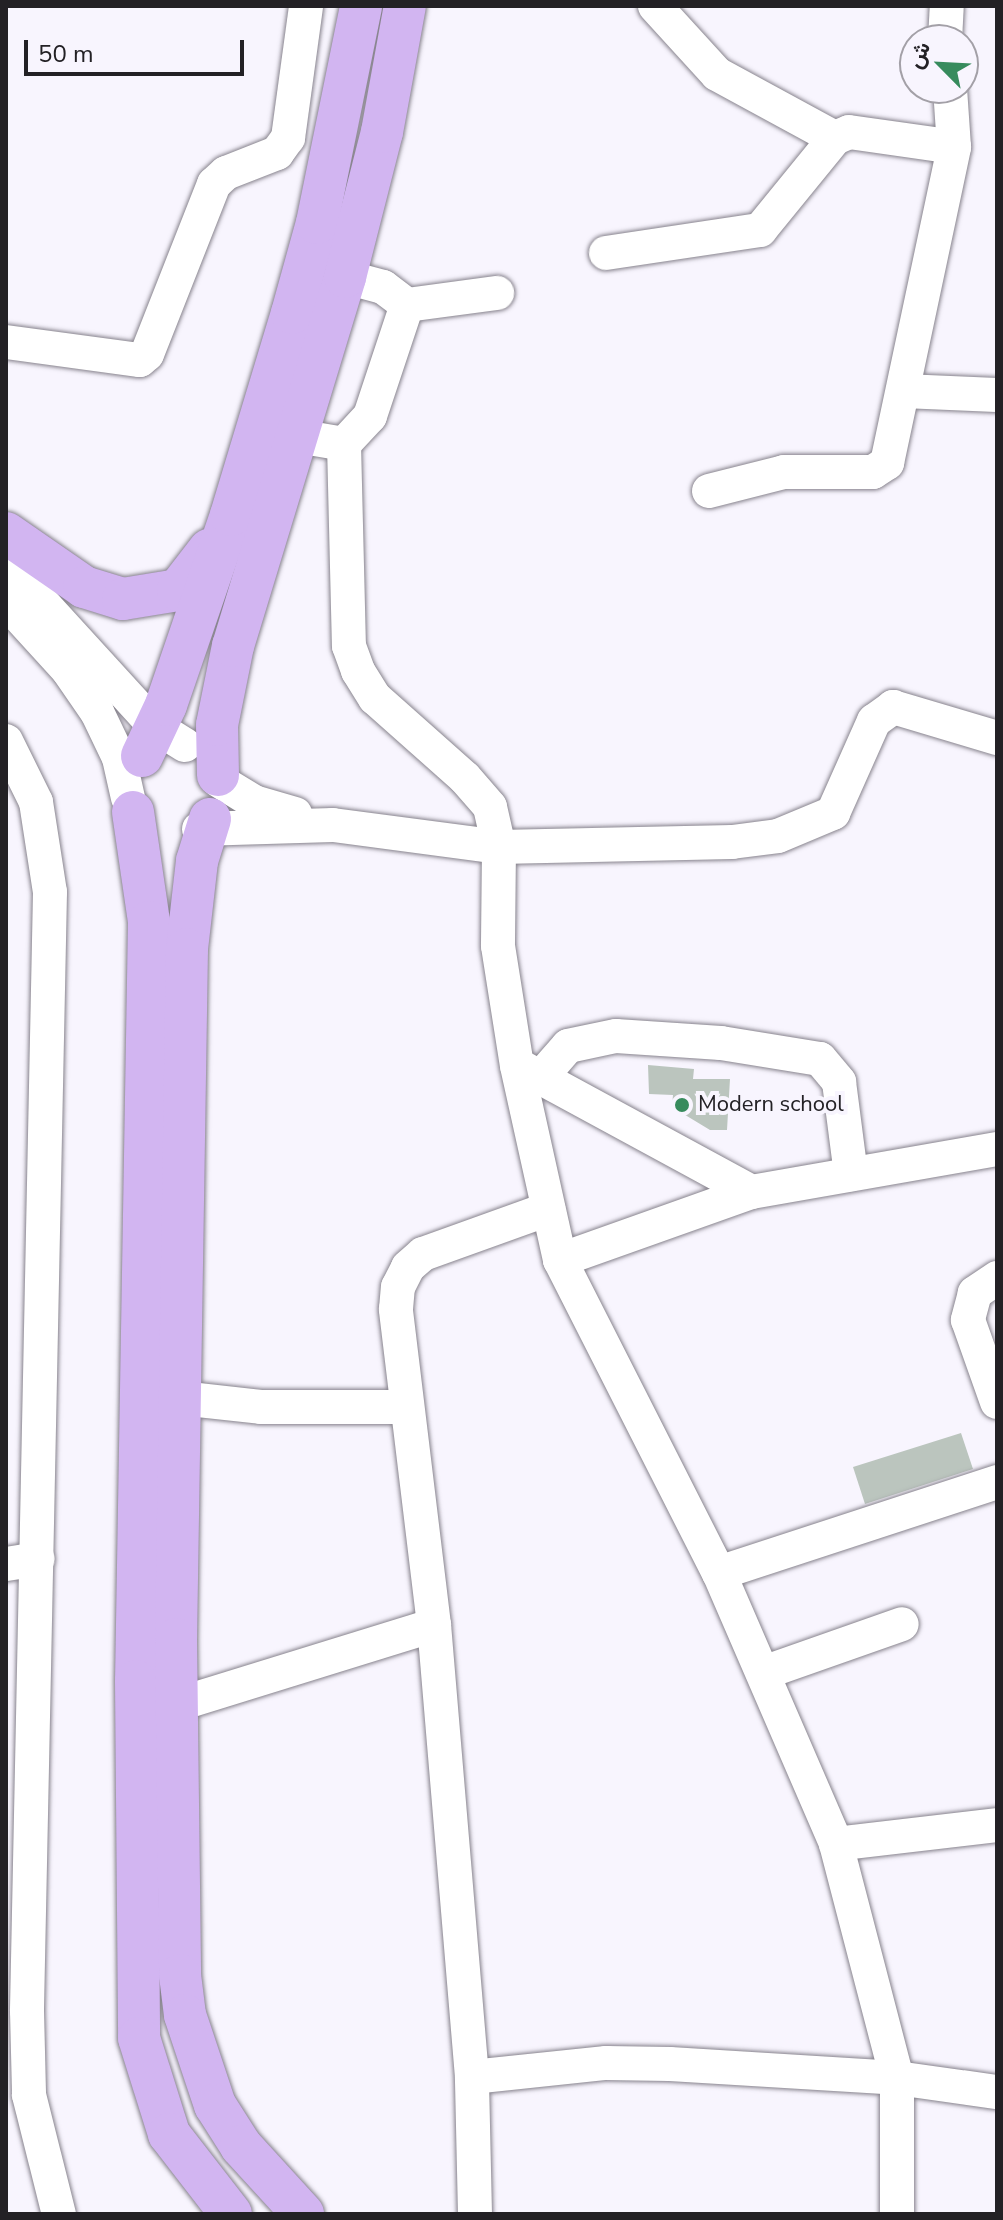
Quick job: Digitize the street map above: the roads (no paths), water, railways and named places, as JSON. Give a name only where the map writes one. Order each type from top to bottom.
[{"type":"main road","points":[[231,2214],[169,2134],[139,2038],[136,1681],[149,922],[128,782],[161,743],[231,515],[317,223],[361,6]]},
{"type":"main road","points":[[303,2214],[241,2146],[215,2105],[185,2015],[176,1705],[187,949],[194,876],[211,806],[217,725],[225,677],[345,277],[382,132],[405,6]]},
{"type":"main road","points":[[6,533],[84,587],[123,599],[144,599],[178,590],[192,577],[231,515]]},
{"type":"main road","points":[[161,743],[199,751],[211,806]]},
{"type":"main road","points":[[130,805],[142,824],[169,836],[211,806]]},
{"type":"street","points":[[6,342],[140,360],[147,354],[214,184],[226,173],[277,153],[288,138],[306,6]]},
{"type":"street","points":[[655,6],[717,74],[835,138]]},
{"type":"street","points":[[709,491],[784,472],[881,468],[891,452],[954,147],[951,104]]},
{"type":"street","points":[[606,253],[760,230],[835,138],[864,131],[954,147]]},
{"type":"street","points":[[345,277],[383,287],[407,305],[497,293]]},
{"type":"street","points":[[407,305],[370,416],[344,444],[349,646],[358,671],[375,698],[465,778],[490,807],[499,847],[498,946],[529,1072],[548,1209],[560,1260],[719,1573],[836,1844],[897,2078],[897,2214]]},
{"type":"street","points":[[903,391],[997,395]]},
{"type":"street","points":[[297,436],[344,444]]},
{"type":"street","points":[[6,563],[161,743]]},
{"type":"street","points":[[6,602],[68,670],[97,712],[119,758],[130,805]]},
{"type":"street","points":[[211,806],[499,847],[732,842],[804,828],[833,813],[874,721],[893,707],[997,738]]},
{"type":"street","points":[[6,741],[36,802],[50,892],[22,1562],[29,2095],[59,2214]]},
{"type":"street","points":[[211,806],[254,802],[333,825]]},
{"type":"street","points":[[529,1072],[568,1046],[616,1036],[721,1043],[820,1059],[839,1082],[851,1174]]},
{"type":"street","points":[[529,1072],[751,1192]]},
{"type":"street","points":[[560,1260],[751,1192],[997,1149]]},
{"type":"street","points":[[475,2214],[472,2077],[434,1625],[396,1309],[398,1287],[408,1267],[423,1254],[548,1209]]},
{"type":"street","points":[[997,1278],[975,1293],[968,1320],[997,1402]]},
{"type":"street","points":[[180,1398],[261,1407],[407,1407]]},
{"type":"street","points":[[719,1573],[997,1482]]},
{"type":"street","points":[[763,1673],[902,1624]]},
{"type":"street","points":[[176,1705],[434,1625]]},
{"type":"street","points":[[836,1844],[997,1825]]},
{"type":"street","points":[[472,2077],[618,2063],[897,2078],[997,2092]]},
{"type":"place","name":"Modern school","points":[[682,1105]]}]
